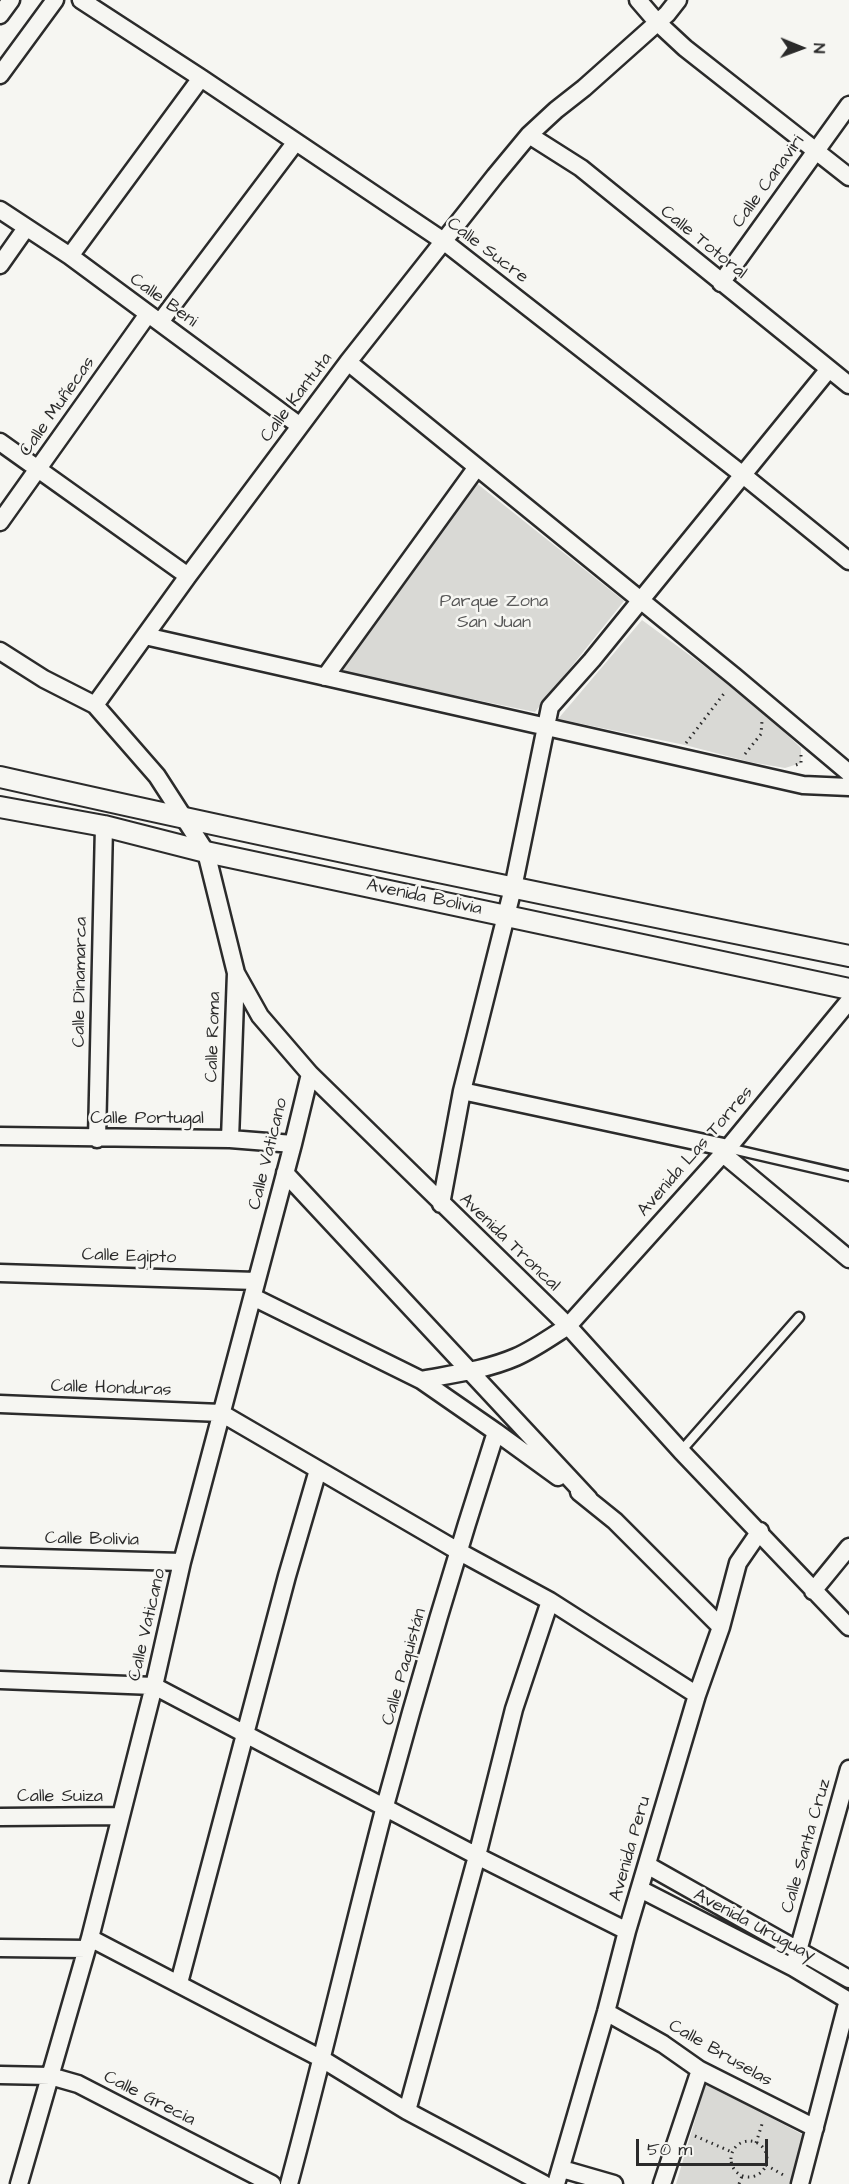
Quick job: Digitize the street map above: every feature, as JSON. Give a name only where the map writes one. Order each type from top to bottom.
[{"type":"street","points":[[0,15],[11,0]]},
{"type":"street","points":[[0,75],[55,0]]},
{"type":"street","name":"Calle Sucre","points":[[81,0],[442,240],[743,475],[849,561]]},
{"type":"street","points":[[638,0],[657,22],[685,48],[849,177]]},
{"type":"street","name":"Calle Kantuta","points":[[95,705],[188,576],[442,240],[529,135],[667,14],[678,0]]},
{"type":"street","points":[[70,256],[201,78]]},
{"type":"street","name":"Calle Canaviri","points":[[721,283],[849,105]]},
{"type":"street","name":"Calle Totoral","points":[[529,135],[581,168],[849,385]]},
{"type":"street","name":"Calle Muñecas","points":[[0,522],[154,318],[295,143]]},
{"type":"street","name":"Calle Beni","points":[[0,210],[70,256],[300,426]]},
{"type":"street","points":[[0,264],[26,228]]},
{"type":"street","points":[[348,362],[735,677],[849,773]]},
{"type":"street","points":[[441,1204],[462,1091],[513,888],[550,707],[641,600],[829,369]]},
{"type":"street","points":[[0,442],[188,576]]},
{"type":"street","points":[[325,678],[477,467]]},
{"type":"street","points":[[145,636],[803,785],[849,787]]},
{"type":"street","points":[[0,651],[44,679],[95,705],[157,776],[206,852]]},
{"type":"street","name":"Avenida Bolivia","points":[[0,777],[185,819],[849,956]]},
{"type":"street","name":"Avenida Bolivia","points":[[0,807],[104,826],[206,852],[849,989]]},
{"type":"street","name":"Calle Dinamarca","points":[[97,1139],[104,826]]},
{"type":"street","name":"Avenida Troncal","points":[[206,852],[236,973],[260,1016],[310,1074],[567,1326],[681,1451],[760,1531],[813,1591],[849,1627]]},
{"type":"street","name":"Calle Roma","points":[[230,1139],[236,973]]},
{"type":"street","name":"Avenida Las Torres","points":[[421,1380],[483,1368],[516,1357],[543,1343],[567,1326],[725,1151],[849,1001]]},
{"type":"street","name":"Calle Vaticano","points":[[19,2184],[88,1943],[154,1686],[182,1562],[294,1144],[310,1074]]},
{"type":"street","points":[[462,1091],[725,1151],[849,1259]]},
{"type":"street","name":"Calle Portugal","points":[[0,1137],[230,1139],[294,1144]]},
{"type":"street","points":[[285,1173],[589,1499]]},
{"type":"street","name":"Calle Egipto","points":[[0,1273],[255,1289]]},
{"type":"street","points":[[255,1289],[421,1380],[589,1499],[615,1521],[721,1627]]},
{"type":"street","name":"Calle Honduras","points":[[0,1404],[221,1413]]},
{"type":"street","points":[[221,1413],[458,1551],[549,1601],[697,1695]]},
{"type":"street","name":"Calle Paquistán","points":[[289,2184],[386,1806],[458,1551],[496,1432]]},
{"type":"street","points":[[179,1983],[244,1734],[318,1470]]},
{"type":"street","name":"Avenida Peru","points":[[559,2176],[627,1931],[697,1695],[721,1627],[738,1563],[760,1531]]},
{"type":"street","points":[[813,1591],[849,1547]]},
{"type":"street","name":"Calle Bolivia","points":[[0,1557],[182,1562]]},
{"type":"street","points":[[407,2111],[477,1856],[514,1709],[549,1601]]},
{"type":"street","points":[[0,1680],[154,1686],[386,1806],[477,1856],[627,1931]]},
{"type":"street","name":"Calle Santa Cruz","points":[[794,1968],[849,1769]]},
{"type":"street","name":"Calle Suiza","points":[[0,1817],[121,1816]]},
{"type":"street","points":[[647,1865],[849,1979]]},
{"type":"street","name":"Avenida Uruguay","points":[[640,1889],[794,1968],[849,2001]]},
{"type":"street","points":[[0,1948],[88,1943],[179,1983],[322,2060],[407,2111],[543,2184]]},
{"type":"street","points":[[800,2184],[849,2001]]},
{"type":"street","name":"Calle Bruselas","points":[[606,2012],[663,2044],[700,2070],[815,2128]]},
{"type":"street","points":[[662,2184],[700,2070]]},
{"type":"street","name":"Calle Grecia","points":[[0,2075],[50,2076],[78,2084],[272,2184]]},
{"type":"street","points":[[559,2176],[614,2184]]},
{"type":"lane","points":[[725,1151],[849,1176]]},
{"type":"lane","points":[[681,1451],[799,1317]]},
{"type":"path","points":[[680,757],[685,745],[735,677]]},
{"type":"path","points":[[734,769],[762,734],[763,713]]},
{"type":"path","points":[[793,766],[801,763],[801,748]]},
{"type":"path","points":[[756,2143],[768,2104]]},
{"type":"path","points":[[680,2131],[732,2152]]},
{"type":"path","points":[[742,2142],[756,2143],[766,2153],[764,2170],[754,2177],[742,2176],[733,2168],[732,2152],[742,2142]]},
{"type":"path","points":[[739,2184],[742,2176]]},
{"type":"green space","name":"Parque Zona San Juan","points":[[475,482],[624,601],[535,712],[341,672]]},
{"type":"green space","points":[[642,620],[724,681],[783,730],[801,748],[801,763],[785,768],[750,762],[685,745],[558,719]]},
{"type":"green space","points":[[706,2083],[807,2137],[794,2184],[676,2184]]}]
